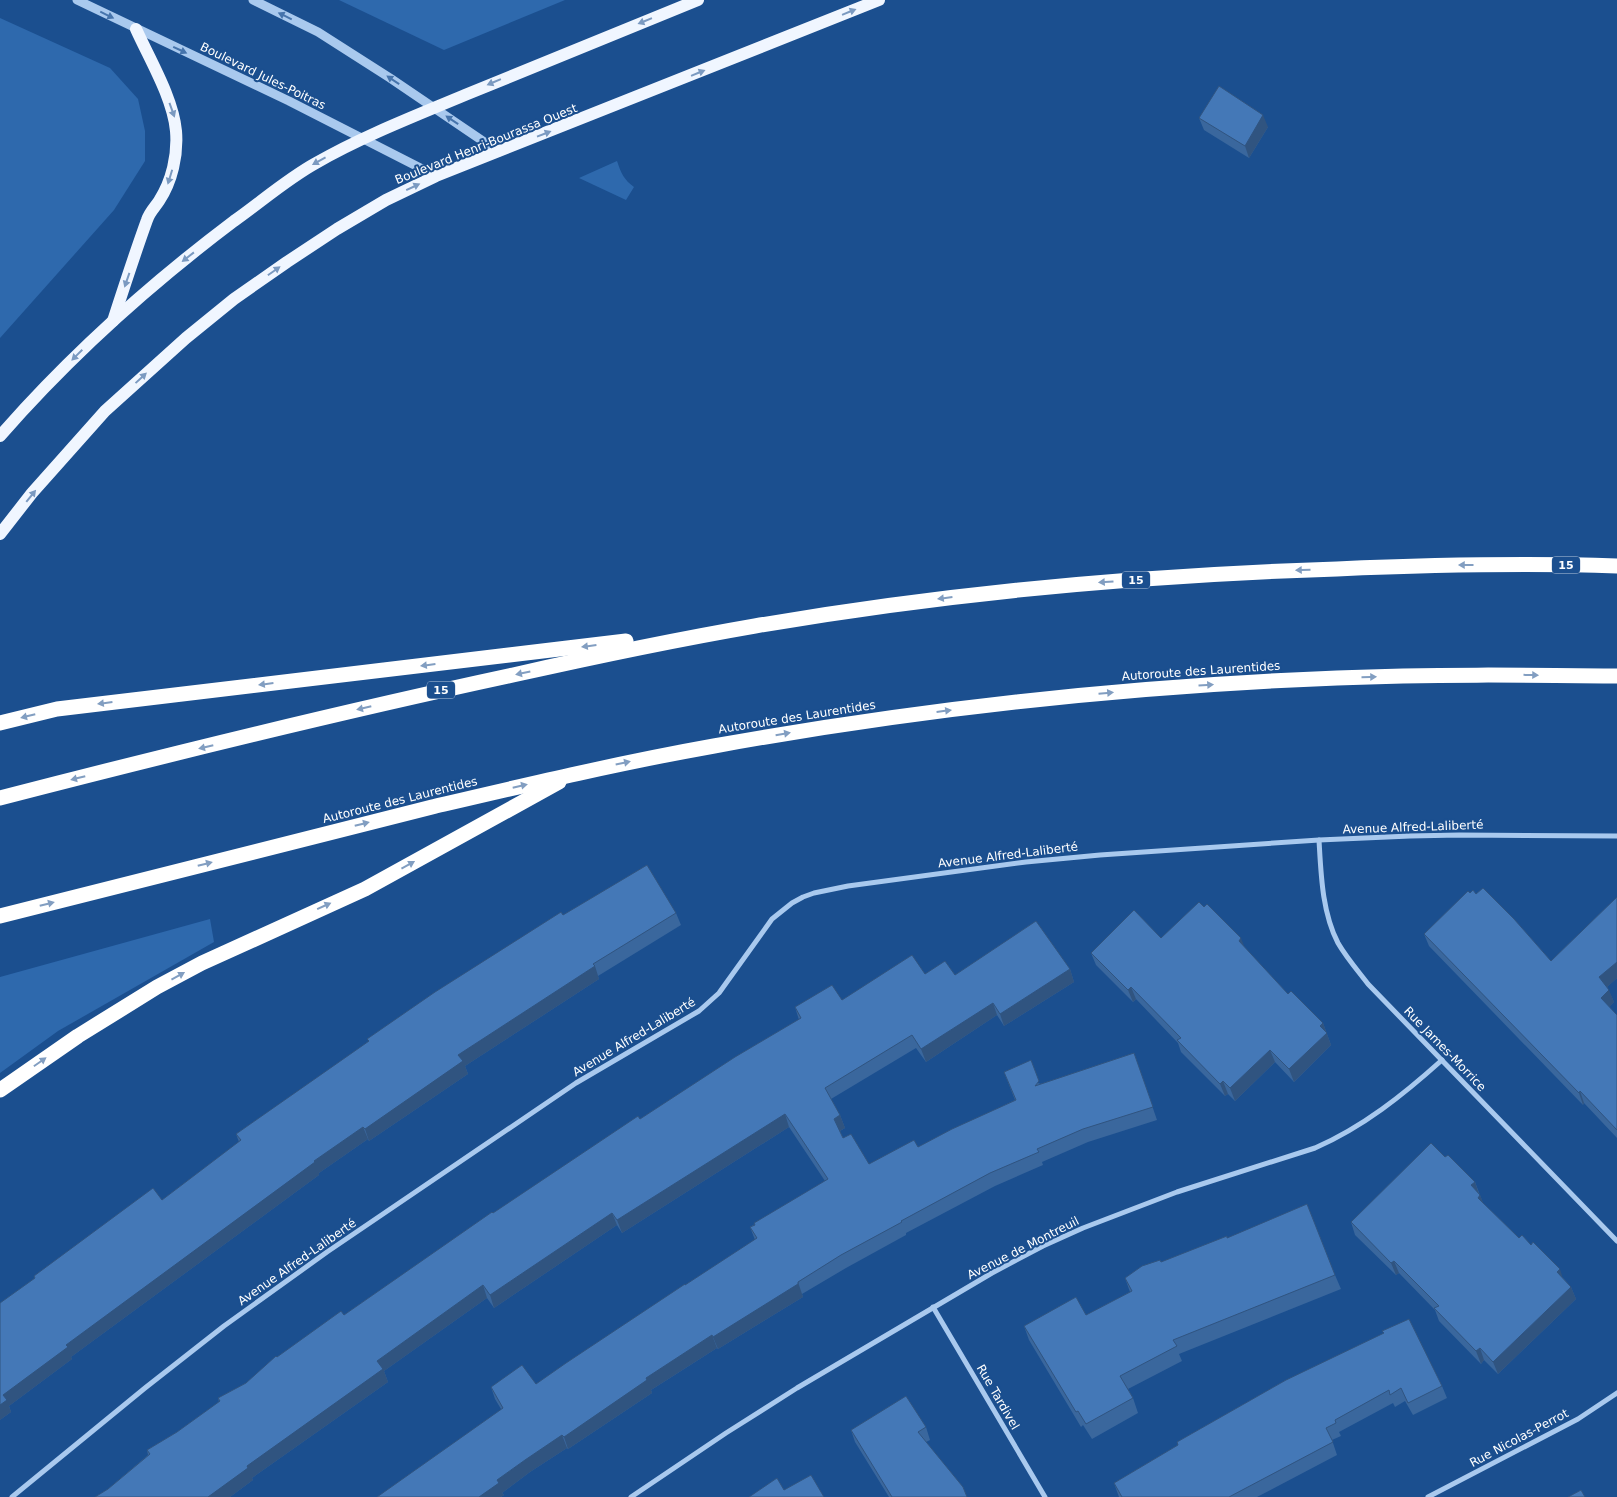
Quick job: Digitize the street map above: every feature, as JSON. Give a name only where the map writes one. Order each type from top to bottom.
[{"type":"highway","name":"15","points":[[0,798],[421,695],[600,656],[759,625],[882,607],[1020,589],[1265,571],[1549,564],[1617,566]]},
{"type":"highway","points":[[0,723],[57,709],[759,625]]},
{"type":"highway","name":"Autoroute des Laurentides","points":[[0,916],[328,833],[576,773],[790,732],[927,713],[1056,698],[1168,688],[1337,678],[1477,675],[1617,676]]},
{"type":"highway","points":[[0,1090],[78,1036],[172,979],[254,938],[365,888],[576,773]]},
{"type":"main road","points":[[0,436],[50,382],[112,321],[167,273],[299,173],[315,163],[363,139],[434,108],[698,0]]},
{"type":"main road","name":"Boulevard Henri-Bourassa Ouest","points":[[0,534],[32,493],[105,411],[186,338],[234,299],[328,235],[386,200],[436,176],[879,0]]},
{"type":"main road","points":[[112,321],[148,217],[168,185],[176,155],[177,133],[174,117],[164,88],[136,29]]},
{"type":"street","name":"Boulevard Jules-Poitras","points":[[77,0],[289,102],[436,176]]},
{"type":"street","points":[[253,0],[318,32],[499,152]]},
{"type":"street","name":"Avenue Alfred-Laliberté","points":[[12,1497],[210,1337],[327,1252],[576,1082],[699,1011],[719,993],[772,919],[803,897],[848,886],[1026,862],[1100,855],[1319,840],[1459,835],[1617,836]]},
{"type":"street","name":"Rue James-Morrice","points":[[1319,840],[1324,901],[1330,924],[1338,943],[1368,984],[1617,1241]]},
{"type":"street","name":"Avenue de Montreuil","points":[[631,1497],[734,1428],[992,1272],[1083,1228],[1177,1192],[1315,1148],[1333,1140],[1392,1102],[1442,1060]]},
{"type":"street","name":"Rue Tardivel","points":[[934,1307],[1045,1497]]},
{"type":"street","name":"Rue Nicolas-Perrot","points":[[1428,1497],[1578,1418],[1617,1393]]},
{"type":"shaded area","points":[[339,0],[565,0],[444,50]]},
{"type":"shaded area","points":[[0,18],[110,68],[138,99],[145,131],[145,161],[114,210],[0,338]]},
{"type":"shaded area","points":[[617,161],[623,176],[634,187],[626,200],[579,178]]},
{"type":"shaded area","points":[[210,919],[214,942],[58,1031],[0,1073],[0,977]]},
{"type":"building","points":[[1219,86],[1263,115],[1245,146],[1199,118]]},
{"type":"building","points":[[647,865],[676,913],[593,964],[595,966],[458,1055],[463,1061],[365,1129],[363,1127],[314,1161],[66,1345],[68,1347],[3,1395],[7,1400],[0,1405],[0,1303],[153,1188],[162,1200],[241,1140],[236,1134],[369,1041],[367,1039],[435,992],[561,912],[563,915]]},
{"type":"building","points":[[1483,888],[1514,919],[1551,961],[1617,897],[1617,962],[1599,977],[1609,990],[1601,998],[1617,1015],[1617,1130],[1424,934],[1468,891],[1470,893],[1473,890],[1476,894]]},
{"type":"building","points":[[1199,902],[1204,907],[1207,904],[1241,938],[1239,941],[1288,994],[1291,991],[1323,1023],[1320,1026],[1327,1033],[1289,1069],[1270,1050],[1230,1088],[1223,1081],[1220,1084],[1177,1040],[1181,1038],[1131,987],[1128,990],[1091,953],[1134,910],[1161,938]]},
{"type":"building","points":[[1036,921],[1070,969],[1000,1014],[993,1003],[921,1049],[912,1035],[825,1088],[840,1115],[834,1119],[843,1138],[851,1134],[869,1164],[914,1140],[918,1147],[952,1129],[1016,1100],[1004,1072],[1031,1060],[1039,1081],[1035,1086],[1134,1053],[1153,1107],[1083,1129],[1037,1149],[1039,1152],[990,1173],[841,1255],[798,1282],[798,1284],[713,1337],[712,1335],[646,1378],[647,1380],[564,1437],[562,1435],[525,1460],[497,1480],[499,1483],[479,1497],[377,1497],[503,1408],[491,1387],[522,1365],[536,1384],[757,1238],[750,1227],[755,1225],[754,1223],[828,1179],[785,1114],[617,1220],[612,1213],[490,1295],[483,1285],[377,1361],[383,1369],[247,1466],[248,1468],[208,1497],[95,1497],[108,1489],[150,1454],[147,1450],[177,1432],[220,1401],[218,1398],[246,1383],[276,1356],[341,1311],[344,1315],[492,1212],[638,1116],[640,1119],[735,1057],[801,1018],[795,1007],[832,985],[842,1000],[912,955],[925,974],[945,961],[955,975]]},
{"type":"building","points":[[1431,1143],[1445,1157],[1448,1155],[1475,1182],[1471,1185],[1480,1195],[1478,1198],[1519,1238],[1522,1235],[1531,1245],[1533,1242],[1560,1269],[1557,1272],[1571,1287],[1493,1362],[1480,1348],[1476,1351],[1434,1308],[1439,1306],[1394,1261],[1391,1263],[1351,1222]]},
{"type":"building","points":[[1307,1204],[1335,1275],[1173,1340],[1177,1346],[1120,1376],[1133,1398],[1086,1424],[1078,1411],[1076,1412],[1024,1326],[1076,1297],[1086,1315],[1132,1291],[1125,1278],[1142,1266],[1160,1260],[1161,1262],[1227,1236],[1227,1238]]},
{"type":"building","points":[[1409,1319],[1442,1386],[1408,1403],[1401,1388],[1390,1395],[1389,1390],[1335,1420],[1336,1423],[1326,1428],[1333,1442],[1229,1497],[1122,1497],[1114,1483],[1178,1445],[1177,1442],[1286,1380]]},
{"type":"building","points":[[906,1396],[926,1427],[918,1432],[963,1487],[967,1497],[892,1497],[851,1430]]},
{"type":"building","points":[[811,1475],[824,1497],[749,1497],[777,1478],[784,1490]]},
{"type":"building","points":[[1581,1490],[1585,1497],[1568,1497]]}]
